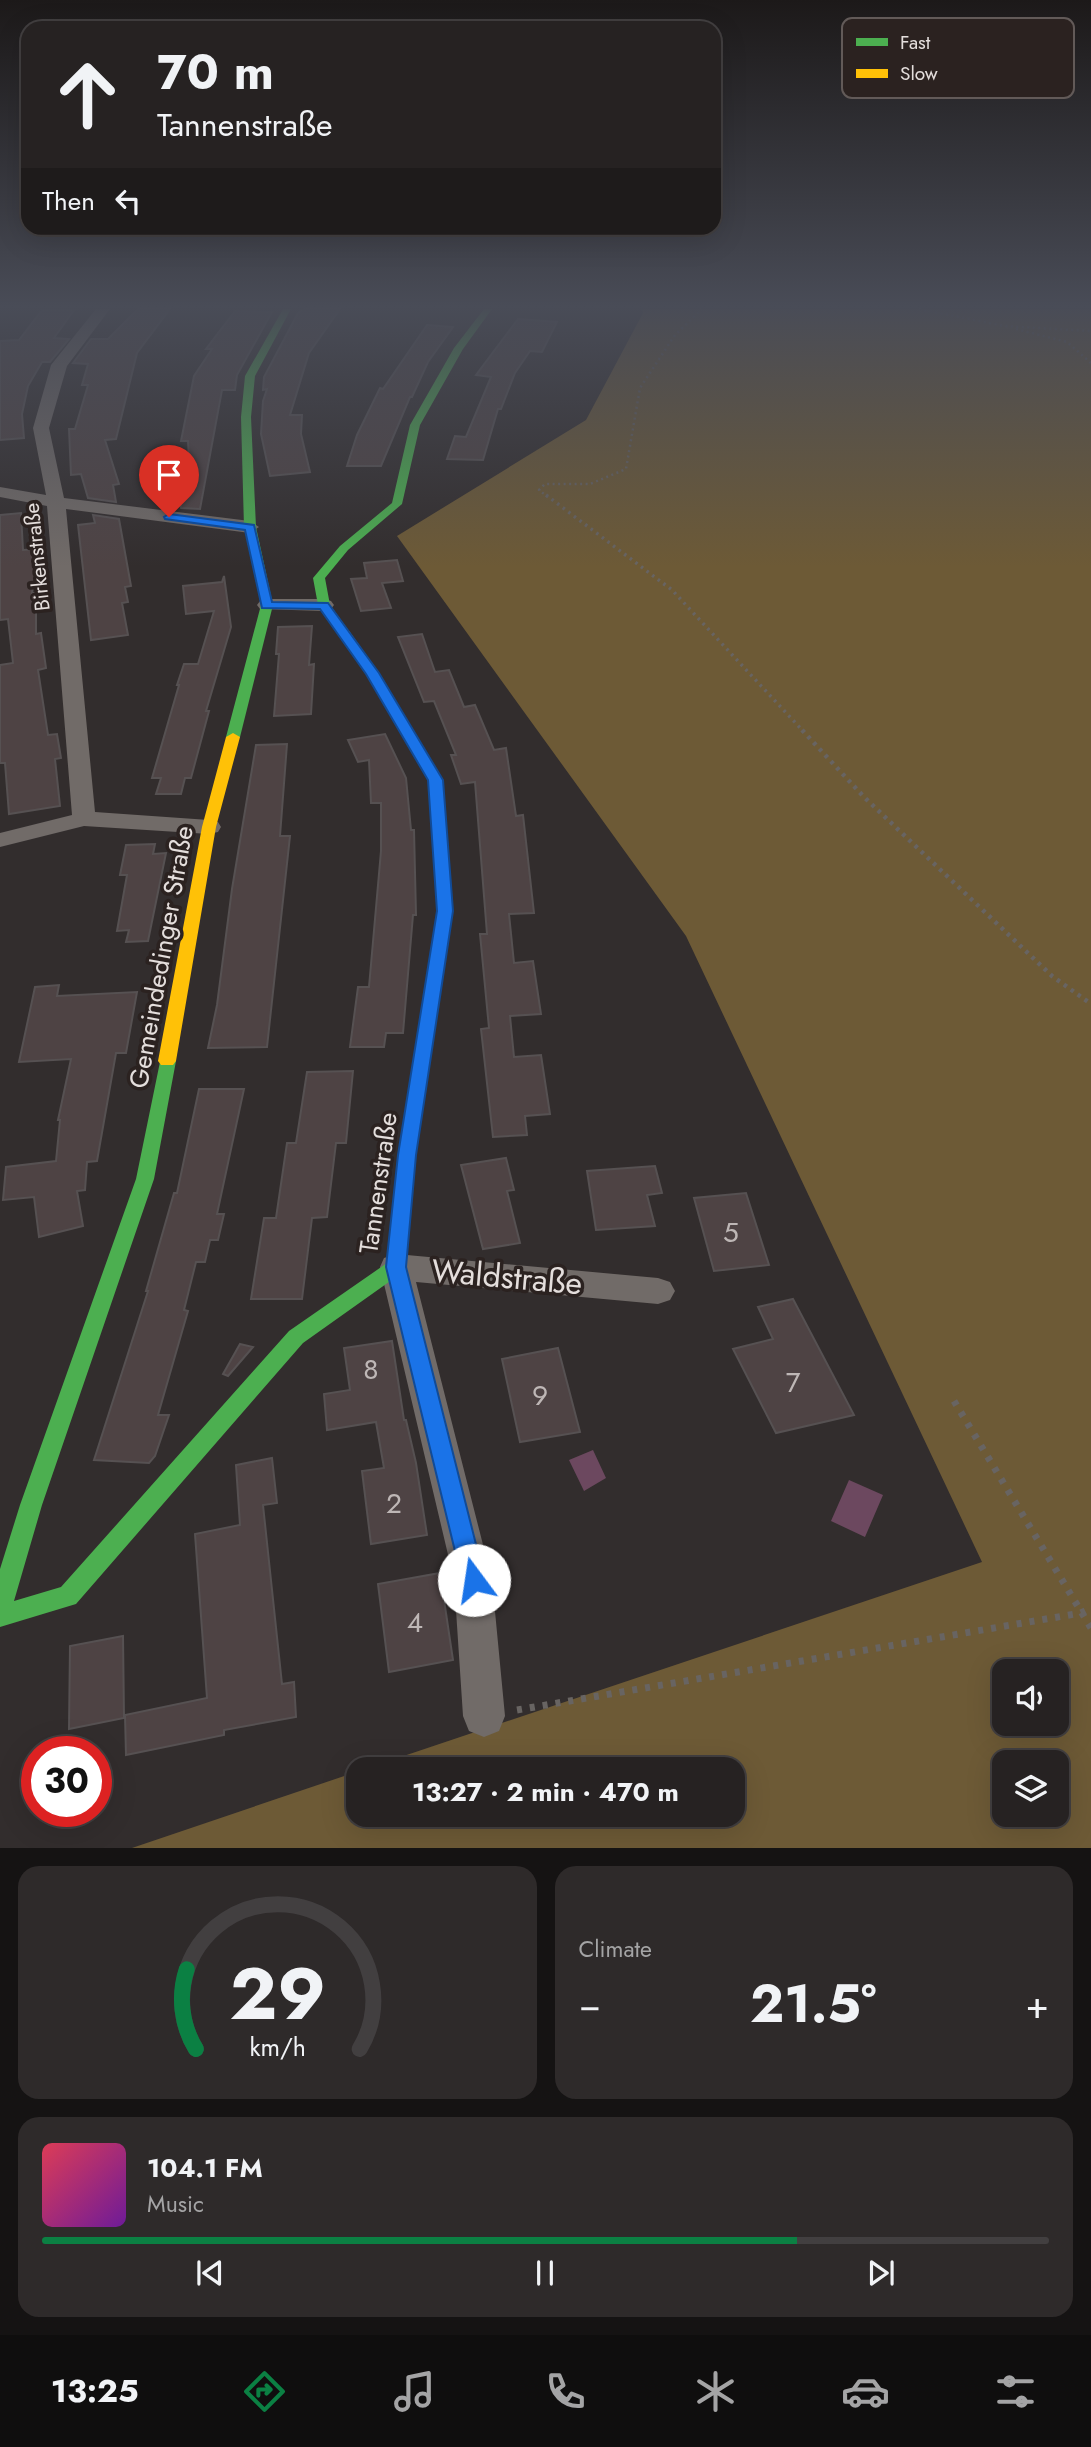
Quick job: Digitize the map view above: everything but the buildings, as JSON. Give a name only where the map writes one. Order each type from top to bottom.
[{"type":"street","name":"Birkenstraße","points":[[50,395],[41,428],[56,502],[84,819]]},
{"type":"street","name":"Gemeindedinger Straße","points":[[0,1607],[31,1505],[145,1179],[209,827],[267,605],[250,527],[246,417],[248,395]]},
{"type":"street","points":[[267,605],[324,605],[319,578],[344,548],[397,504],[415,425],[432,395]]},
{"type":"street","points":[[0,492],[56,502],[250,527]]},
{"type":"street","name":"Tannenstraße","points":[[0,1616],[68,1595],[296,1338],[396,1267],[407,1155],[445,911],[436,780],[373,673],[324,605]]},
{"type":"street","points":[[0,841],[84,819],[209,827]]},
{"type":"street","name":"Waldstraße","points":[[484,1716],[474,1580],[396,1267],[658,1291]]},
{"type":"path","points":[[639,395],[626,469],[590,484],[545,484],[539,489],[672,590],[864,797],[1052,976],[1091,1004]]},
{"type":"path","points":[[954,1401],[1091,1628]]},
{"type":"path","points":[[484,1716],[1081,1613],[1091,1608]]},
{"type":"shaded area","points":[[599,395],[1091,395],[1091,1848],[132,1848],[346,1775],[346,1827],[745,1827],[745,1757],[401,1757],[982,1562],[686,936],[397,536],[586,420]]},
{"type":"shaded area","points":[[593,1450],[606,1478],[584,1491],[569,1460]]},
{"type":"shaded area","points":[[849,1480],[883,1495],[865,1537],[831,1521]]},
{"type":"traffic: fast","points":[[233,737],[267,605],[250,527],[246,417],[248,395]]},
{"type":"traffic: fast","points":[[345,634],[324,605],[319,578],[344,548],[397,504],[415,425],[432,395]]},
{"type":"traffic: fast","points":[[0,1616],[68,1596],[296,1337],[396,1267],[407,1155],[445,911],[440,840]]},
{"type":"traffic: fast","points":[[0,1607],[31,1505],[145,1179],[167,1061]]},
{"type":"traffic: slow","points":[[345,634],[373,673],[435,780],[440,840]]},
{"type":"traffic: slow","points":[[167,1061],[209,827],[233,737]]},
{"type":"route","points":[[169,517],[250,527],[267,605],[324,605],[373,673],[436,780],[445,911],[407,1155],[396,1267],[474,1580]]}]
